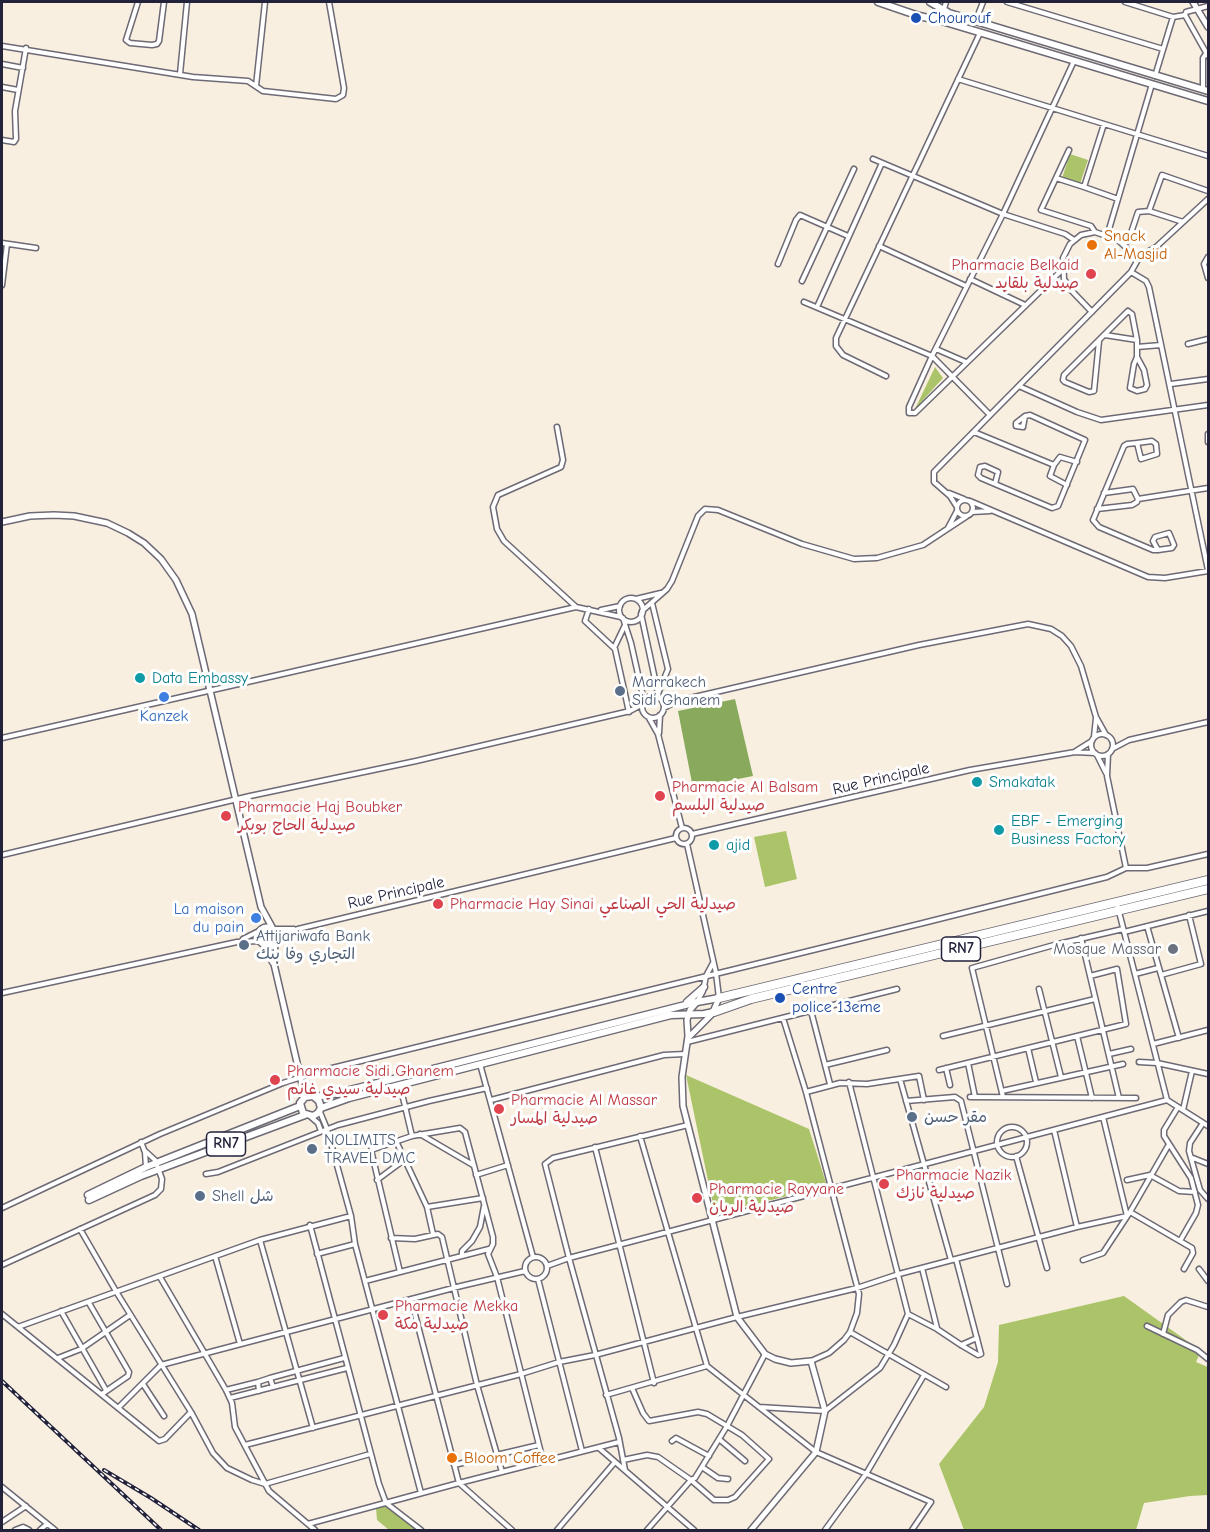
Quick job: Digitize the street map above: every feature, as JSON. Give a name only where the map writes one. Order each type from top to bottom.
[{"type":"highway","name":"RN7","points":[[714,1012],[751,999],[1118,907],[1209,880]]},
{"type":"highway","name":"RN7","points":[[719,998],[1118,907],[1209,889]]},
{"type":"main road","points":[[878,2],[1209,101]]},
{"type":"main road","points":[[930,2],[949,13],[1206,90]]},
{"type":"main road","points":[[934,20],[940,16],[941,7]]},
{"type":"main road","points":[[683,1005],[704,987]]},
{"type":"main road","name":"RN7","points":[[305,1097],[342,1092],[683,1005],[719,998]]},
{"type":"main road","name":"RN7","points":[[158,1166],[308,1116],[341,1100],[671,1015],[714,1012]]},
{"type":"main road","points":[[305,1097],[300,1106],[308,1116]]},
{"type":"main road","points":[[316,1097],[320,1103],[320,1110]]},
{"type":"main road","name":"RN7","points":[[88,1197],[300,1106]]},
{"type":"street","points":[[138,2],[126,40],[130,43],[152,45],[158,44],[161,36],[164,2]]},
{"type":"street","points":[[180,74],[187,2]]},
{"type":"street","points":[[256,86],[265,2]]},
{"type":"street","points":[[2,46],[180,74],[248,81],[263,91],[336,99],[343,95],[344,88],[329,2]]},
{"type":"street","points":[[941,7],[946,2]]},
{"type":"street","points":[[976,21],[983,2]]},
{"type":"street","points":[[1007,2],[1163,49]]},
{"type":"street","points":[[1125,2],[1173,17],[1209,6]]},
{"type":"street","points":[[1193,2],[1209,27]]},
{"type":"street","points":[[1185,15],[1208,53],[1203,58],[1206,90]]},
{"type":"street","points":[[1155,76],[1173,17]]},
{"type":"street","points":[[886,376],[839,351],[836,338],[981,32]]},
{"type":"street","points":[[2,140],[14,142],[16,139],[15,111],[26,48]]},
{"type":"street","points":[[1062,270],[915,413],[909,413],[909,407],[932,356],[1004,214],[1075,60]]},
{"type":"street","points":[[2,64],[23,68]]},
{"type":"street","points":[[957,80],[1209,156]]},
{"type":"street","points":[[1107,236],[1152,84]]},
{"type":"street","points":[[2,87],[19,90]]},
{"type":"street","points":[[1084,187],[1104,124]]},
{"type":"street","points":[[1069,150],[1041,210],[1091,226],[1095,232]]},
{"type":"street","points":[[873,159],[1004,214],[1065,234],[1074,240]]},
{"type":"street","points":[[817,307],[882,163]]},
{"type":"street","points":[[802,281],[854,169]]},
{"type":"street","points":[[1149,211],[1162,175],[1209,191]]},
{"type":"street","points":[[1056,178],[1118,199]]},
{"type":"street","points":[[967,516],[961,515],[943,490],[934,482],[934,472],[1131,272],[1138,259],[1156,248],[1209,199]]},
{"type":"street","points":[[1124,245],[1130,239],[1138,212],[1149,211],[1183,222]]},
{"type":"street","points":[[778,264],[798,217],[804,216],[848,236]]},
{"type":"street","points":[[1092,312],[1067,286],[1062,270],[1065,251],[1074,240],[1088,232],[1095,232],[1124,245],[1138,259]]},
{"type":"street","points":[[2,243],[36,248]]},
{"type":"street","points":[[2,285],[7,244]]},
{"type":"street","points":[[879,246],[966,286]]},
{"type":"street","points":[[1209,257],[1204,264],[1209,278]]},
{"type":"street","points":[[943,490],[1148,577],[1165,578],[1209,571],[1149,287],[1146,281],[1131,272]]},
{"type":"street","points":[[970,279],[1025,305]]},
{"type":"street","points":[[804,303],[932,356],[990,415]]},
{"type":"street","points":[[1099,341],[1094,391],[1089,392],[1065,382],[1064,375],[1128,312],[1132,314],[1137,340],[1137,357],[1130,388],[1137,391],[1145,389],[1147,385],[1144,370],[1137,357]]},
{"type":"street","points":[[1104,335],[1137,340]]},
{"type":"street","points":[[1188,344],[1209,339]]},
{"type":"street","points":[[1137,347],[1161,345]]},
{"type":"street","points":[[936,349],[966,362]]},
{"type":"street","points":[[1171,384],[1209,379]]},
{"type":"street","points":[[1019,386],[1077,412],[1101,420],[1209,405]]},
{"type":"street","points":[[994,484],[998,472],[980,466],[979,477],[994,484],[1052,508],[1058,506],[1085,445],[1084,438],[1035,417],[1025,416]]},
{"type":"street","points":[[557,427],[563,460],[560,469],[498,495],[493,507],[496,528],[504,541],[576,607]]},
{"type":"street","points":[[975,432],[1054,465]]},
{"type":"street","points":[[1209,434],[1209,442]]},
{"type":"street","points":[[1137,443],[1138,455],[1141,459],[1157,454],[1154,442],[1137,443],[1125,446],[1093,520],[1095,524],[1144,547],[1158,550],[1172,548],[1174,545],[1171,535],[1167,533],[1155,537],[1153,541],[1158,550]]},
{"type":"street","points":[[1067,485],[1050,476],[1054,465],[1060,457],[1077,462]]},
{"type":"street","points":[[1097,509],[1132,505],[1138,499],[1209,488]]},
{"type":"street","points":[[1104,493],[1130,489],[1135,490],[1138,499]]},
{"type":"street","points":[[943,533],[952,523],[959,502],[965,499]]},
{"type":"street","points":[[970,501],[973,506],[972,512]]},
{"type":"street","points":[[2,738],[576,607],[597,610],[633,621],[672,581],[698,516],[705,508],[718,510],[801,544],[854,559],[877,558],[923,545],[972,512],[984,510],[996,512]]},
{"type":"street","points":[[2,522],[30,516],[74,516],[96,520],[118,528],[144,543],[167,567],[185,597],[192,614],[261,907],[276,934],[274,964],[305,1097]]},
{"type":"street","points":[[597,610],[620,606],[625,599],[662,593]]},
{"type":"street","points":[[636,599],[641,606],[664,708]]},
{"type":"street","points":[[652,603],[668,669],[660,697]]},
{"type":"street","points":[[620,606],[632,643],[643,702],[642,709],[658,734],[682,828]]},
{"type":"street","points":[[589,609],[585,621],[614,648],[629,712]]},
{"type":"street","points":[[658,734],[660,716],[664,708],[677,701],[919,645],[1028,624],[1051,629],[1071,646],[1081,666],[1096,717],[1113,743],[1112,749]]},
{"type":"street","points":[[614,648],[625,625]]},
{"type":"street","points":[[2,855],[235,800],[629,712],[651,696],[677,701]]},
{"type":"street","points":[[629,712],[660,716]]},
{"type":"street","points":[[1096,717],[1091,748],[1107,776]]},
{"type":"street","points":[[1126,868],[1107,776],[1108,754],[1112,749],[1129,740],[1209,722]]},
{"type":"street","points":[[1093,740],[1100,734],[1129,740]]},
{"type":"street","name":"Rue Principale","points":[[1076,752],[1093,740]]},
{"type":"street","name":"Rue Principale","points":[[692,834],[970,771],[1076,752],[1096,754]]},
{"type":"street","points":[[1096,754],[1108,754]]},
{"type":"street","points":[[682,828],[688,829],[692,834],[687,844],[681,844],[676,838],[676,833],[682,828]]},
{"type":"street","name":"Rue Principale","points":[[298,929],[676,838]]},
{"type":"street","points":[[687,844],[716,973],[719,998],[714,1012],[687,1041]]},
{"type":"street","points":[[2,1208],[141,1142],[300,1078],[706,975],[1096,880],[1126,868],[1147,868],[1209,854]]},
{"type":"street","points":[[261,907],[261,942],[274,964]]},
{"type":"street","points":[[1118,907],[1167,1100],[1209,1126]]},
{"type":"street","points":[[1003,1097],[972,968],[1081,938],[1147,926],[1209,911]]},
{"type":"street","points":[[1160,975],[1201,964],[1189,915]]},
{"type":"street","points":[[237,942],[266,926],[298,929]]},
{"type":"street","points":[[1147,926],[1179,1038]]},
{"type":"street","points":[[2,993],[237,942],[271,944],[298,929]]},
{"type":"street","points":[[1081,938],[1119,1098]]},
{"type":"street","points":[[713,962],[697,1002],[688,1014],[682,1092],[688,1125],[737,1317],[765,1354],[790,1363],[811,1361],[829,1353],[844,1340],[850,1332],[857,1312],[857,1288],[806,1092],[783,1018]]},
{"type":"street","points":[[1135,974],[1158,968]]},
{"type":"street","points":[[939,1070],[1126,1024],[1117,969],[1090,976]]},
{"type":"street","points":[[1039,989],[1061,1077]]},
{"type":"street","points":[[687,1041],[897,990]]},
{"type":"street","points":[[943,1036],[1095,999]]},
{"type":"street","points":[[811,1011],[830,1084]]},
{"type":"street","points":[[1153,1044],[1209,1030]]},
{"type":"street","points":[[1077,1036],[1092,1098]]},
{"type":"street","points":[[1028,1048],[1036,1083]]},
{"type":"street","points":[[1109,1054],[1131,1049]]},
{"type":"street","points":[[825,1065],[887,1050]]},
{"type":"street","points":[[490,1100],[664,1055],[685,1053]]},
{"type":"street","points":[[1139,1062],[1157,1063],[1209,1074]]},
{"type":"street","points":[[968,1063],[975,1097]]},
{"type":"street","points":[[480,1064],[533,1257]]},
{"type":"street","points":[[1002,1091],[1123,1064]]},
{"type":"street","points":[[946,1068],[950,1085]]},
{"type":"street","points":[[1180,1241],[1197,1210],[1195,1192],[1191,1178],[1164,1138],[1164,1132],[1180,1108],[1192,1071]]},
{"type":"street","points":[[806,1092],[830,1084],[849,1082],[867,1084],[919,1076],[924,1100]]},
{"type":"street","points":[[900,1079],[951,1260]]},
{"type":"street","points":[[758,1407],[825,1411],[872,1376],[889,1354],[908,1314],[849,1082]]},
{"type":"street","points":[[400,1085],[412,1136]]},
{"type":"street","points":[[206,1174],[218,1172],[327,1129],[405,1107],[487,1088]]},
{"type":"street","points":[[906,1101],[955,1097],[960,1099],[1007,1284]]},
{"type":"street","points":[[970,1097],[1136,1098]]},
{"type":"street","points":[[547,1266],[569,1258],[1167,1100]]},
{"type":"street","points":[[320,1110],[351,1216],[355,1244],[421,1493]]},
{"type":"street","points":[[308,1116],[318,1123],[321,1131]]},
{"type":"street","points":[[1103,1117],[1129,1214]]},
{"type":"street","points":[[1203,1122],[1189,1148],[1201,1192],[1209,1198]]},
{"type":"street","points":[[626,1470],[545,1164],[553,1158],[688,1125]]},
{"type":"street","points":[[1009,1127],[1020,1128],[1027,1137],[1026,1149],[1016,1156],[1005,1155],[998,1145],[999,1134],[1009,1127]]},
{"type":"street","points":[[400,1272],[371,1150],[420,1134],[452,1128],[462,1129],[465,1132],[493,1242],[488,1254],[497,1277],[543,1461]]},
{"type":"street","points":[[1054,1130],[1077,1227]]},
{"type":"street","points":[[420,1134],[473,1166]]},
{"type":"street","points":[[640,1136],[707,1366],[816,1452],[931,1502],[912,1530]]},
{"type":"street","points":[[396,1141],[427,1207],[433,1234]]},
{"type":"street","points":[[141,1142],[147,1171]]},
{"type":"street","points":[[1083,1260],[1103,1253],[1169,1146]]},
{"type":"street","points":[[595,1147],[654,1383]]},
{"type":"street","points":[[2,1266],[155,1195],[162,1184],[158,1166],[144,1150]]},
{"type":"street","points":[[1016,1156],[1047,1268]]},
{"type":"street","points":[[1192,1158],[1209,1164]]},
{"type":"street","points":[[377,1180],[404,1160]]},
{"type":"street","points":[[476,1174],[508,1165]]},
{"type":"street","points":[[1126,1180],[1150,1175],[1179,1191],[1195,1192]]},
{"type":"street","points":[[427,1207],[483,1198]]},
{"type":"street","points":[[462,1255],[462,1251],[472,1241],[480,1227],[484,1206]]},
{"type":"street","points":[[245,1445],[521,1374],[559,1362],[595,1355],[857,1288],[899,1274],[1129,1214],[1192,1248],[1194,1251],[1184,1269]]},
{"type":"street","points":[[18,1328],[260,1240],[351,1216]]},
{"type":"street","points":[[310,1226],[370,1454],[386,1503],[421,1530]]},
{"type":"street","points":[[80,1229],[213,1454],[221,1463],[237,1474],[265,1484],[370,1454]]},
{"type":"street","points":[[391,1238],[415,1239],[433,1234],[441,1236],[477,1385],[502,1472]]},
{"type":"street","points":[[260,1240],[313,1428]]},
{"type":"street","points":[[317,1254],[355,1244]]},
{"type":"street","points":[[365,1281],[490,1249]]},
{"type":"street","points":[[215,1257],[240,1344]]},
{"type":"street","points":[[533,1257],[543,1259],[547,1266],[546,1273],[538,1279],[531,1278],[525,1271],[526,1263],[533,1257]]},
{"type":"street","points":[[908,1314],[980,1355],[956,1259]]},
{"type":"street","points":[[922,1268],[937,1329]]},
{"type":"street","points":[[1199,1269],[1209,1281]]},
{"type":"street","points":[[119,1407],[161,1365],[454,1287],[525,1271]]},
{"type":"street","points":[[160,1277],[226,1390],[230,1398],[234,1423],[265,1484],[272,1495],[315,1530]]},
{"type":"street","points":[[538,1279],[582,1450]]},
{"type":"street","points":[[411,1299],[459,1483],[512,1530]]},
{"type":"street","points":[[1163,1334],[1168,1315],[1181,1302],[1186,1300],[1209,1307]]},
{"type":"street","points":[[89,1303],[129,1372],[128,1376],[102,1394]]},
{"type":"street","points":[[61,1311],[106,1390]]},
{"type":"street","points":[[2,1314],[161,1441],[190,1412]]},
{"type":"street","points":[[58,1358],[81,1348],[130,1315]]},
{"type":"street","points":[[1147,1326],[1197,1350],[1209,1359]]},
{"type":"street","points":[[850,1332],[946,1387]]},
{"type":"street","points":[[961,1346],[977,1338]]},
{"type":"street","points":[[647,1530],[695,1478],[710,1456],[765,1354]]},
{"type":"street","points":[[226,1390],[344,1358]]},
{"type":"street","points":[[751,1530],[816,1452],[825,1411],[811,1361]]},
{"type":"street","points":[[606,1395],[707,1366]]},
{"type":"street","points":[[230,1398],[347,1368]]},
{"type":"street","points":[[825,1530],[866,1474],[924,1375]]},
{"type":"street","points":[[270,1378],[273,1387]]},
{"type":"street","points":[[258,1382],[259,1391]]},
{"type":"street","points":[[143,1384],[164,1416]]},
{"type":"street","points":[[623,1460],[653,1455],[666,1461],[714,1500],[728,1500],[742,1490],[767,1461],[768,1456],[742,1435],[707,1414],[698,1412],[650,1421],[643,1413],[632,1388]]},
{"type":"street","points":[[672,1441],[676,1438],[710,1456]]},
{"type":"street","points":[[719,1439],[745,1461]]},
{"type":"street","points":[[308,1524],[619,1442]]},
{"type":"street","points":[[454,1465],[539,1445]]},
{"type":"street","points":[[599,1448],[693,1530]]},
{"type":"street","points":[[557,1530],[615,1462]]},
{"type":"street","points":[[702,1467],[717,1478],[728,1479]]},
{"type":"street","points":[[2,1487],[55,1530]]},
{"type":"street","points":[[2,1521],[26,1506]]},
{"type":"street","points":[[40,1530],[47,1524]]},
{"type":"street","points":[[15,1530],[23,1527],[29,1530]]},
{"type":"green space","points":[[1070,154],[1088,160],[1080,184],[1062,178]]},
{"type":"green space","points":[[935,367],[943,378],[915,409]]},
{"type":"green space","points":[[735,699],[753,776],[693,788],[678,711]]},
{"type":"green space","points":[[786,831],[797,879],[765,887],[754,837]]},
{"type":"green space","points":[[686,1075],[809,1129],[827,1186],[715,1214]]},
{"type":"green space","points":[[1124,1296],[1201,1351],[1196,1362],[1208,1367],[1208,1495],[1144,1503],[1136,1530],[964,1530],[939,1464],[984,1407],[998,1362],[999,1325]]},
{"type":"green space","points":[[386,1505],[417,1530],[389,1530],[377,1520],[376,1508]]},
{"type":"railway","points":[[2,1381],[161,1530]]},
{"type":"railway","points":[[104,1470],[199,1530]]},
{"type":"place","name":"Chourouf","points":[[916,18]]},
{"type":"place","name":"Snack Al-Masjid","points":[[1092,245]]},
{"type":"place","name":"Pharmacie Belkaid صيدلية بلقايد","points":[[1091,274]]},
{"type":"place","name":"Data Embassy","points":[[140,678]]},
{"type":"place","name":"Marrakech Sidi Ghanem","points":[[620,691]]},
{"type":"place","name":"Kanzek","points":[[164,697]]},
{"type":"place","name":"Smakatak","points":[[977,782]]},
{"type":"place","name":"Pharmacie Al Balsam صيدلية البلسم","points":[[660,796]]},
{"type":"place","name":"Pharmacie Haj Boubker صيدلية الحاج بوبكر","points":[[226,816]]},
{"type":"place","name":"EBF - Emerging Business Factory","points":[[999,830]]},
{"type":"place","name":"ajid","points":[[714,845]]},
{"type":"place","name":"Pharmacie Hay Sinai صيدلية الحي الصناعي","points":[[438,904]]},
{"type":"place","name":"La maison du pain","points":[[256,918]]},
{"type":"place","name":"Attijariwafa Bank التجاري وفا بنك","points":[[244,945]]},
{"type":"place","name":"Mosque Massar","points":[[1173,949]]},
{"type":"place","name":"Centre police 13eme","points":[[780,998]]},
{"type":"place","name":"Pharmacie Sidi Ghanem صيدلية سيدي غانم","points":[[275,1080]]},
{"type":"place","name":"Pharmacie Al Massar صيدلية المسار","points":[[499,1109]]},
{"type":"place","name":"مقر حسن","points":[[912,1117]]},
{"type":"place","name":"NOLIMITS TRAVEL DMC","points":[[312,1149]]},
{"type":"place","name":"Pharmacie Nazik صيدلية نازك","points":[[884,1184]]},
{"type":"place","name":"Shell شل","points":[[200,1196]]},
{"type":"place","name":"Pharmacie Rayyane صيدلية الريان","points":[[697,1198]]},
{"type":"place","name":"Pharmacie Mekka صيدلية مكة","points":[[383,1315]]},
{"type":"place","name":"Bloom Coffee","points":[[452,1458]]}]
